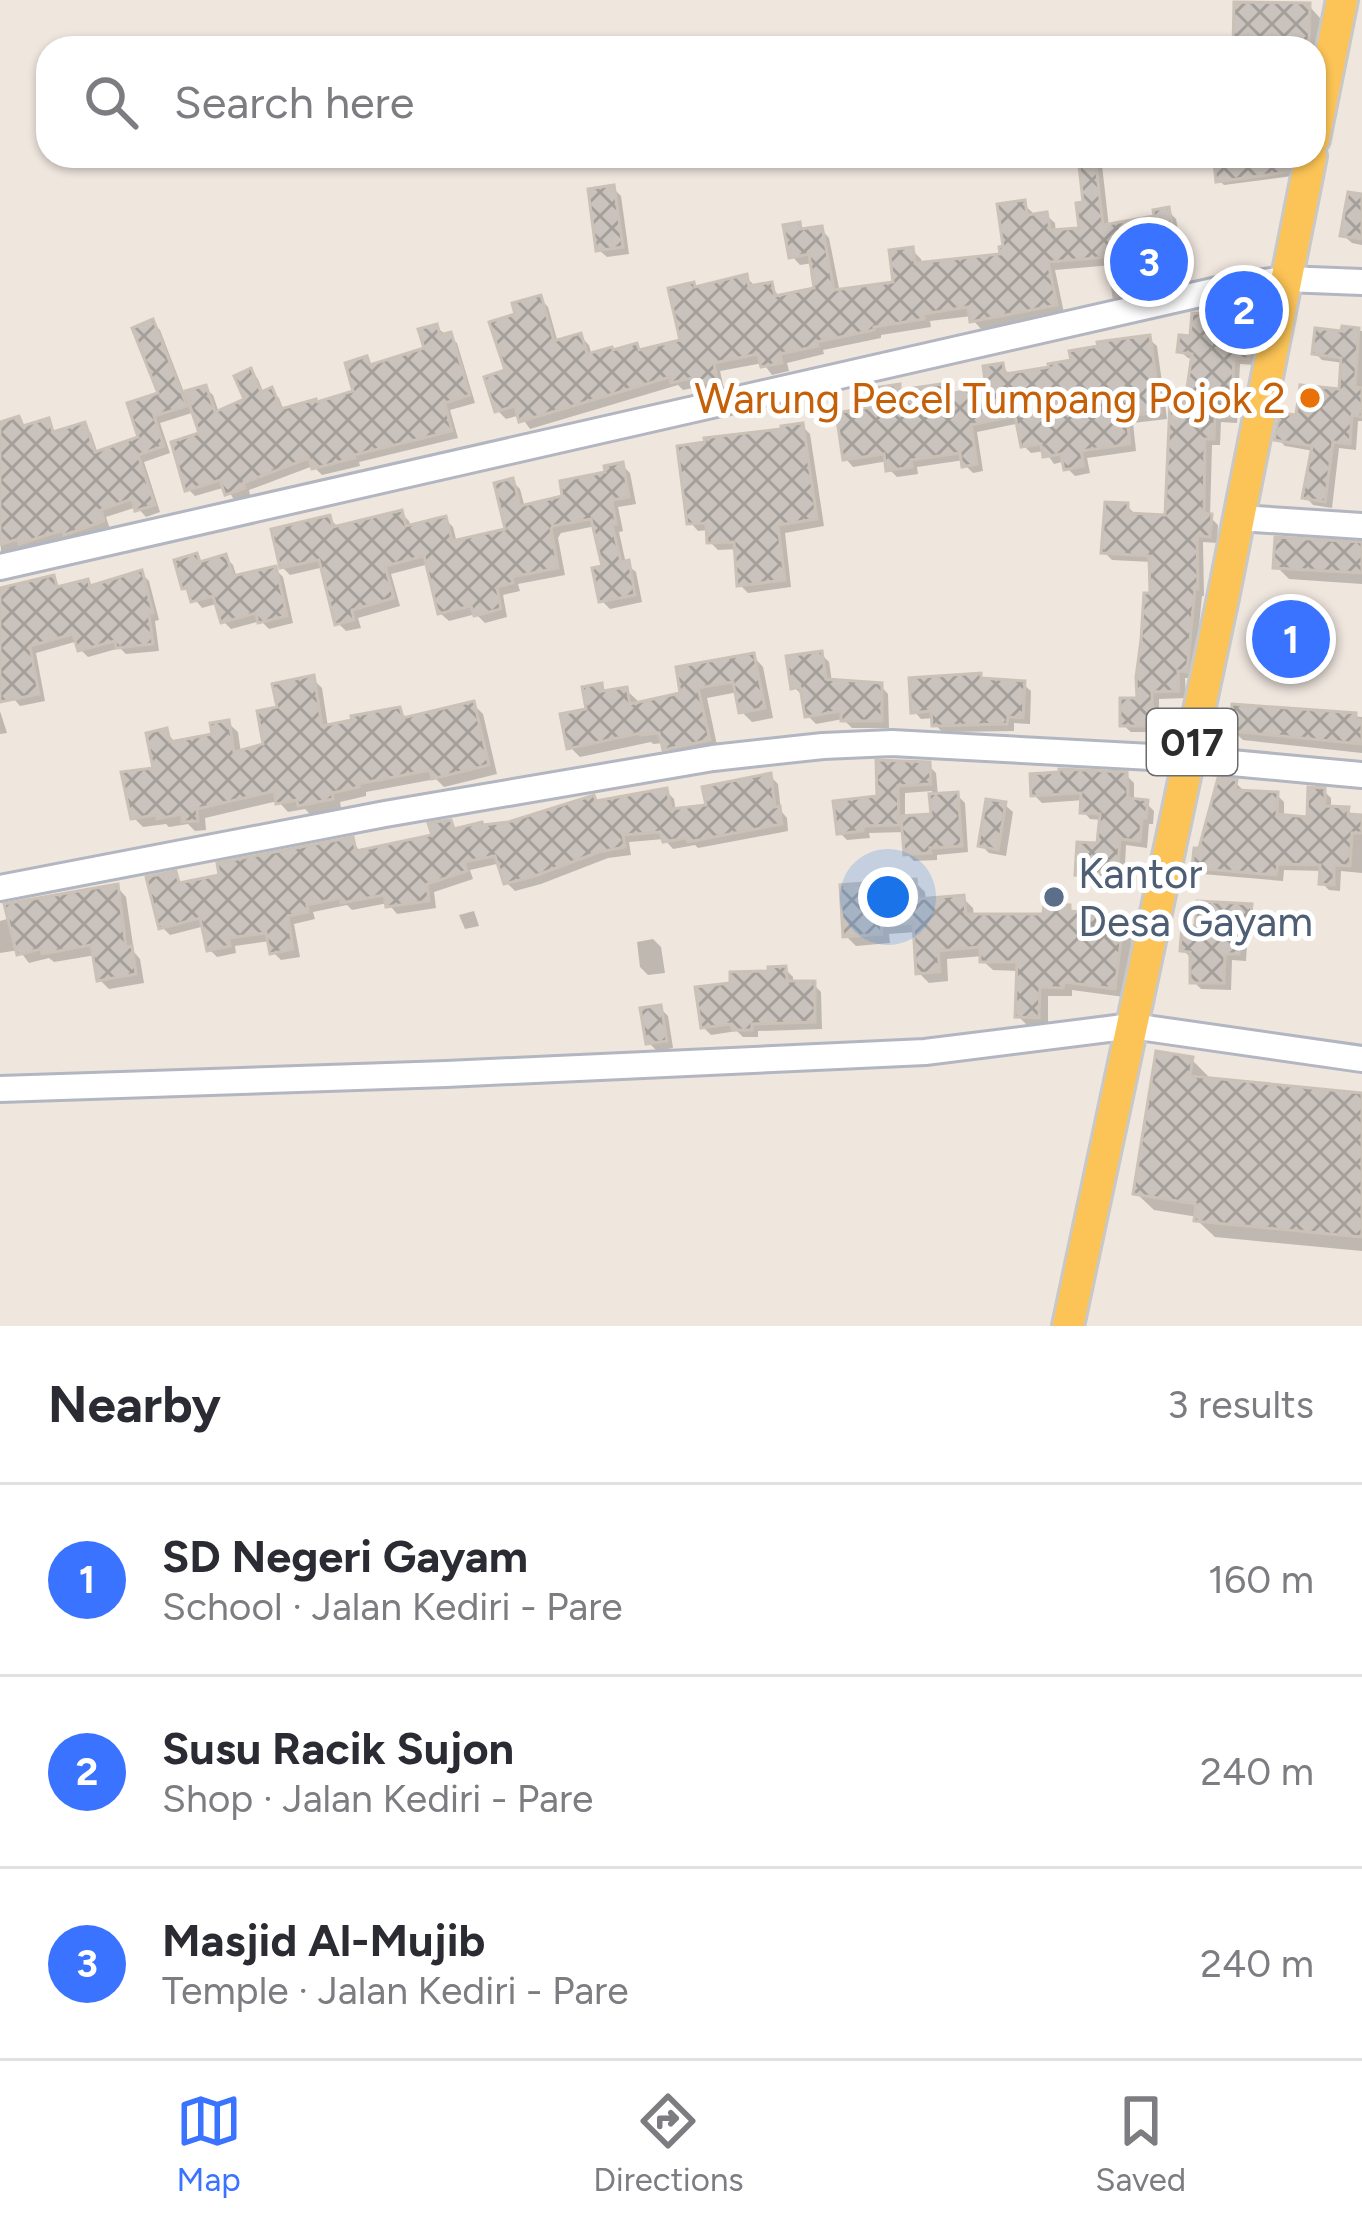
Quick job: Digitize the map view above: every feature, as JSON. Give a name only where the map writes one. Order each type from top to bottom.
[{"type":"main road","points":[[1326,80],[1342,0]]},
{"type":"main road","name":"017","points":[[1068,1326],[1308,168]]},
{"type":"street","points":[[0,567],[1235,286],[1285,279],[1362,282]]},
{"type":"street","points":[[1239,518],[1362,526]]},
{"type":"street","points":[[0,888],[385,814],[713,758],[823,746],[892,743],[1189,759],[1362,775]]},
{"type":"street","points":[[0,1090],[925,1052],[1132,1027],[1362,1059]]},
{"type":"building","points":[[1234,2],[1310,3],[1309,36],[1233,36]]},
{"type":"building","points":[[1079,168],[1096,168],[1103,225],[1154,216],[1153,210],[1169,207],[1174,237],[1135,249],[1141,290],[1114,297],[1108,257],[1048,262],[1057,305],[970,322],[968,307],[923,314],[924,319],[874,327],[780,354],[782,363],[761,367],[758,354],[714,363],[717,381],[693,385],[692,378],[671,383],[670,377],[519,422],[515,406],[495,412],[484,377],[505,370],[489,322],[515,314],[512,303],[541,295],[554,341],[581,333],[587,354],[637,343],[639,350],[680,340],[668,288],[694,282],[695,287],[747,274],[749,286],[772,282],[775,296],[814,288],[809,254],[789,258],[783,225],[822,226],[834,290],[893,282],[889,250],[913,247],[915,263],[1000,254],[997,204],[1025,200],[1027,215],[1047,212],[1050,230],[1079,228],[1076,203],[1083,202]]},
{"type":"building","points":[[1215,168],[1289,168],[1288,172],[1216,182]]},
{"type":"building","points":[[614,185],[623,247],[596,251],[588,189]]},
{"type":"building","points":[[1348,192],[1362,194],[1362,239],[1340,236]]},
{"type":"building","points":[[1232,305],[1254,307],[1249,359],[1234,358],[1231,417],[1215,416],[1214,439],[1205,439],[1204,513],[1212,514],[1210,537],[1197,536],[1198,589],[1187,672],[1178,671],[1179,691],[1152,692],[1153,726],[1120,726],[1120,698],[1137,698],[1144,593],[1150,593],[1149,556],[1101,553],[1105,502],[1128,503],[1128,513],[1165,515],[1170,402],[1185,402],[1192,354],[1177,352],[1179,335],[1190,336],[1192,313],[1231,314]]},
{"type":"building","points":[[153,319],[187,406],[154,416],[164,446],[138,455],[155,505],[135,511],[132,499],[101,510],[104,521],[82,529],[0,545],[0,422],[19,416],[23,426],[49,418],[53,432],[85,422],[95,452],[138,437],[127,403],[158,393],[132,328]]},
{"type":"building","points":[[437,324],[440,335],[451,332],[470,395],[445,403],[452,431],[312,469],[309,458],[243,483],[245,488],[225,495],[220,480],[185,491],[171,442],[199,433],[185,391],[206,385],[215,412],[244,399],[234,376],[251,368],[261,392],[272,387],[281,409],[317,402],[353,391],[345,363],[367,356],[370,365],[424,348],[418,329]]},
{"type":"building","points":[[1342,326],[1359,328],[1355,387],[1362,388],[1362,417],[1352,415],[1350,444],[1333,442],[1325,502],[1302,498],[1312,446],[1274,440],[1280,413],[1296,415],[1300,385],[1339,389],[1341,358],[1312,354],[1315,328],[1341,331]]},
{"type":"building","points":[[1150,335],[1161,412],[1127,416],[1130,444],[1081,451],[1084,466],[1064,470],[1061,454],[1043,457],[1041,444],[1021,447],[1015,416],[971,425],[977,464],[962,467],[960,453],[911,460],[912,467],[886,471],[884,454],[843,460],[836,413],[877,406],[874,388],[900,384],[900,390],[948,383],[949,394],[986,387],[983,366],[1003,363],[1005,374],[1049,367],[1071,360],[1069,351],[1098,346],[1097,342]]},
{"type":"building","points":[[803,423],[817,519],[778,525],[785,580],[737,586],[734,542],[707,543],[706,523],[687,524],[677,446]]},
{"type":"building","points":[[623,462],[629,497],[612,500],[616,524],[612,524],[621,562],[629,560],[635,595],[599,602],[592,568],[602,566],[591,519],[553,526],[558,568],[512,577],[513,583],[497,587],[501,609],[474,616],[471,606],[438,614],[424,556],[385,566],[394,598],[352,610],[354,620],[335,625],[319,560],[280,568],[271,529],[330,515],[333,527],[402,510],[406,526],[446,516],[452,541],[505,529],[494,483],[513,478],[520,506],[562,496],[560,481],[605,472],[604,466]]},
{"type":"building","points":[[1275,537],[1362,542],[1362,573],[1273,568]]},
{"type":"building","points":[[197,553],[200,562],[226,554],[233,576],[276,566],[287,616],[258,623],[256,613],[221,623],[213,596],[191,602],[174,560]]},
{"type":"building","points":[[142,570],[153,613],[149,614],[153,644],[116,648],[115,641],[78,651],[73,634],[30,646],[39,694],[0,702],[0,588],[54,575],[57,587],[88,579],[90,586]]},
{"type":"building","points":[[822,651],[826,679],[882,683],[882,721],[841,721],[841,711],[805,717],[800,687],[791,689],[786,656]]},
{"type":"building","points":[[754,653],[765,708],[739,713],[733,682],[698,688],[710,740],[663,750],[659,733],[640,733],[567,749],[560,714],[586,709],[582,687],[602,683],[603,691],[627,687],[630,704],[680,693],[676,667]]},
{"type":"building","points":[[981,673],[981,678],[1025,681],[1023,718],[1008,717],[1007,724],[932,726],[931,711],[911,713],[909,678]]},
{"type":"building","points":[[314,675],[322,726],[400,707],[403,718],[474,701],[489,765],[432,779],[430,770],[358,784],[332,793],[333,799],[298,806],[297,800],[276,804],[274,791],[197,809],[198,821],[182,822],[182,814],[131,819],[121,772],[153,768],[146,733],[167,728],[170,742],[212,734],[210,723],[229,720],[234,752],[263,744],[257,711],[277,707],[272,684]]},
{"type":"building","points":[[1232,704],[1356,713],[1356,720],[1362,720],[1362,744],[1229,731]]},
{"type":"building","points":[[876,760],[930,762],[931,784],[898,786],[899,825],[863,826],[863,831],[837,834],[833,801],[877,796]]},
{"type":"building","points":[[1059,769],[1127,772],[1128,798],[1148,800],[1140,841],[1120,839],[1117,878],[1075,875],[1077,842],[1097,843],[1100,814],[1080,813],[1081,793],[1031,796],[1030,774]]},
{"type":"building","points":[[771,773],[782,824],[688,842],[687,838],[663,842],[660,832],[623,835],[625,847],[504,884],[495,856],[464,862],[467,871],[427,884],[429,901],[386,907],[384,895],[307,905],[308,912],[288,916],[293,949],[270,954],[266,933],[229,938],[230,946],[207,951],[200,918],[159,929],[146,877],[176,871],[179,883],[219,875],[217,863],[353,837],[356,851],[432,835],[428,823],[451,820],[454,829],[508,822],[594,795],[596,801],[667,788],[671,809],[706,805],[702,787]]},
{"type":"building","points":[[1218,778],[1237,780],[1235,790],[1278,792],[1277,814],[1307,817],[1308,787],[1325,788],[1325,806],[1349,807],[1348,814],[1362,815],[1362,833],[1352,833],[1350,866],[1334,865],[1334,885],[1319,884],[1320,865],[1278,864],[1276,875],[1192,868],[1194,848],[1199,848]]},
{"type":"building","points":[[958,792],[962,846],[904,855],[901,816],[931,814],[929,794]]},
{"type":"building","points":[[986,799],[1006,802],[998,850],[978,846]]},
{"type":"building","points":[[916,879],[918,899],[964,895],[966,914],[1043,914],[1044,904],[1124,917],[1115,989],[1064,982],[1063,988],[1040,987],[1039,1018],[1015,1017],[1017,962],[980,962],[980,947],[938,951],[940,972],[916,974],[913,923],[881,925],[882,934],[843,937],[840,885]]},
{"type":"building","points":[[118,884],[126,947],[132,946],[136,974],[97,981],[91,945],[17,955],[4,904]]},
{"type":"building","points":[[1197,901],[1252,904],[1250,924],[1241,924],[1239,954],[1225,954],[1224,983],[1190,983],[1190,952],[1180,951],[1182,925],[1195,926]]},
{"type":"building","points":[[786,966],[787,981],[815,981],[815,1022],[752,1024],[752,1030],[732,1030],[731,1024],[701,1028],[695,987],[730,983],[730,972]]},
{"type":"building","points":[[661,1005],[667,1041],[646,1044],[640,1008]]},
{"type":"building","points":[[1156,1051],[1193,1057],[1190,1076],[1362,1093],[1362,1237],[1194,1221],[1196,1204],[1133,1194]]},
{"type":"place","name":"Masjid Al-Mujib","points":[[1149,262]]},
{"type":"place","name":"Susu Racik Sujon","points":[[1244,310]]},
{"type":"place","name":"Warung Pecel Tumpang Pojok 2","points":[[1310,398]]},
{"type":"place","name":"SD Negeri Gayam","points":[[1291,639]]},
{"type":"place","name":"Kantor Desa Gayam","points":[[1054,897]]}]
